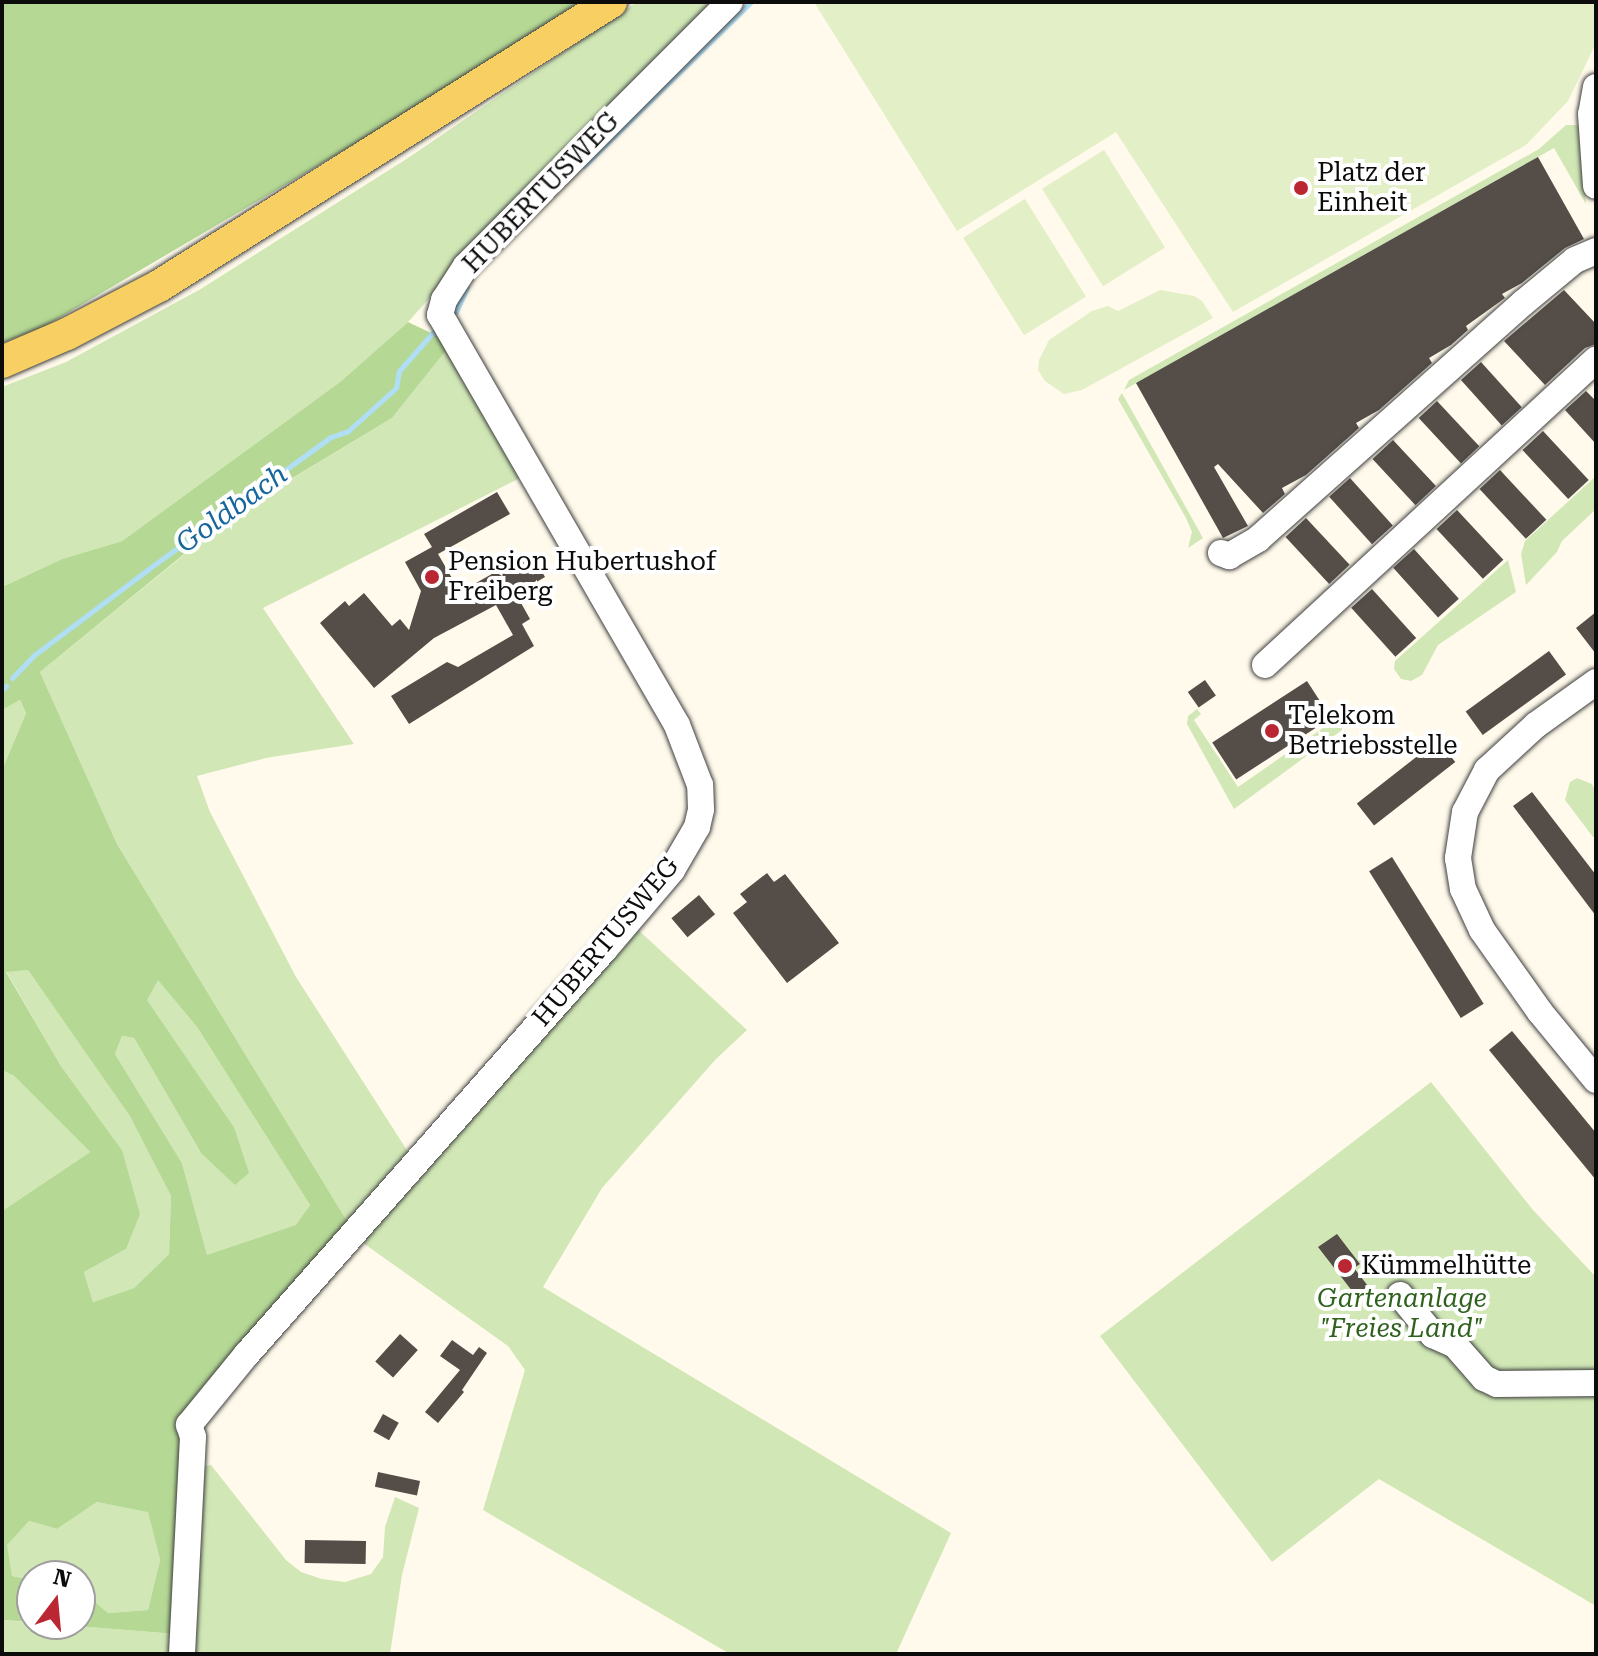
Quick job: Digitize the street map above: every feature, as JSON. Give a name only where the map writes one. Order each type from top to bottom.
[{"type":"main road","points":[[2,362],[67,334],[159,286],[611,2]]},
{"type":"street","name":"HUBERTUSWEG","points":[[182,1654],[193,1437],[189,1425],[247,1354],[614,939],[672,870],[697,827],[701,809],[700,785],[677,725],[440,315],[444,300],[466,266],[730,2]]},
{"type":"street","points":[[1596,87],[1591,114],[1596,186]]},
{"type":"street","points":[[1221,553],[1225,557],[1234,554],[1258,539],[1523,303],[1575,260],[1596,251]]},
{"type":"street","points":[[1265,665],[1596,360]]},
{"type":"street","points":[[1596,682],[1536,725],[1487,770],[1465,812],[1458,858],[1463,889],[1482,930],[1540,1012],[1596,1080]]},
{"type":"street","points":[[1400,1295],[1433,1335],[1455,1345],[1484,1378],[1497,1384],[1596,1383]]},
{"type":"green space","points":[[2,2],[588,2],[460,82],[42,328],[2,343]]},
{"type":"green space","points":[[637,2],[719,2],[494,226],[408,322],[340,382],[122,541],[62,559],[2,587],[2,387],[66,362],[199,290],[408,158]]},
{"type":"green space","name":"Platz der Einheit","points":[[814,2],[1596,2],[1596,43],[1568,101],[1526,145],[1233,312],[1116,132],[957,231]]},
{"type":"green space","points":[[1566,125],[1581,125],[1586,204],[1554,148],[1124,390],[1129,380],[1539,149]]},
{"type":"green space","points":[[1104,150],[1165,248],[1103,286],[1042,189]]},
{"type":"green space","points":[[1025,199],[1086,297],[1024,335],[963,238]]},
{"type":"green space","points":[[1160,290],[1194,296],[1202,301],[1213,318],[1082,390],[1064,394],[1045,381],[1038,370],[1039,360],[1049,340],[1092,311],[1108,306],[1118,311]]},
{"type":"green space","points":[[408,322],[452,343],[392,418],[233,514],[40,672],[117,844],[350,1226],[204,1390],[176,1634],[96,1628],[96,1603],[108,1613],[148,1610],[160,1560],[148,1512],[97,1502],[57,1529],[29,1521],[7,1545],[12,1576],[16,1577],[16,1621],[2,1620],[2,1211],[90,1152],[14,1076],[2,1070],[2,770],[26,713],[20,700],[2,710],[2,587],[62,559],[122,541],[340,382]],"holes":[[[28,970],[130,1116],[171,1196],[169,1254],[134,1288],[93,1302],[84,1272],[126,1249],[140,1214],[122,1150],[61,1066],[6,972]],[[158,980],[197,1027],[310,1205],[296,1225],[207,1255],[182,1163],[115,1054],[122,1036],[134,1038],[201,1153],[235,1185],[249,1173],[234,1127],[147,1000]]]},
{"type":"green space","points":[[452,343],[524,476],[263,608],[354,744],[266,758],[197,776],[210,812],[296,977],[412,1158],[350,1226],[117,844],[40,672],[234,514],[392,418]]},
{"type":"green space","points":[[1122,393],[1203,538],[1188,548],[1192,532],[1118,399]]},
{"type":"green space","points":[[1596,476],[1596,509],[1562,541],[1557,552],[1526,585],[1521,554],[1525,541]]},
{"type":"green space","points":[[1508,560],[1516,592],[1438,645],[1422,675],[1411,681],[1401,679],[1394,669],[1395,661]]},
{"type":"green space","points":[[20,700],[26,713],[2,770],[2,710]]},
{"type":"green space","points":[[1197,709],[1201,714],[1194,720],[1238,787],[1333,721],[1342,725],[1342,730],[1234,809],[1187,724],[1188,716]]},
{"type":"green space","points":[[1577,778],[1592,784],[1596,793],[1596,836],[1593,837],[1565,800],[1570,782]]},
{"type":"green space","points":[[635,927],[747,1030],[716,1059],[602,1188],[543,1287],[951,1533],[896,1654],[730,1654],[483,1510],[525,1370],[508,1346],[359,1240]]},
{"type":"green space","points":[[28,970],[131,1116],[171,1196],[169,1254],[134,1288],[93,1302],[84,1272],[126,1249],[122,1150],[61,1066],[6,971]]},
{"type":"green space","points":[[158,979],[197,1027],[310,1205],[297,1225],[207,1256],[182,1163],[115,1054],[122,1036],[134,1038],[201,1153],[234,1127],[146,999]]},
{"type":"green space","points":[[2,1070],[14,1076],[90,1152],[2,1211]]},
{"type":"green space","name":"Gartenanlage \"Freies Land\"","points":[[1431,1082],[1533,1210],[1596,1277],[1596,1606],[1379,1479],[1272,1562],[1100,1336]]},
{"type":"green space","points":[[211,1465],[286,1560],[301,1572],[322,1579],[345,1582],[371,1574],[383,1557],[385,1527],[395,1497],[419,1508],[402,1575],[390,1654],[186,1654],[196,1468]]},
{"type":"green space","points":[[97,1502],[148,1511],[160,1560],[148,1610],[108,1613],[96,1603],[96,1560],[16,1560],[16,1577],[12,1576],[6,1545],[29,1521],[57,1529]]},
{"type":"green space","points":[[2,1620],[16,1621],[16,1640],[96,1640],[96,1628],[176,1634],[175,1654],[2,1654]]},
{"type":"building","points":[[1538,157],[1584,239],[1565,248],[1522,283],[1502,294],[1505,298],[1466,326],[1468,330],[1451,345],[1429,358],[1432,363],[1379,410],[1356,423],[1359,428],[1306,475],[1282,488],[1285,494],[1263,513],[1218,464],[1214,467],[1248,526],[1223,538],[1136,383]]},
{"type":"building","points":[[1564,290],[1596,324],[1596,344],[1585,348],[1545,385],[1504,341]]},
{"type":"building","points":[[1481,362],[1522,407],[1502,425],[1461,380]]},
{"type":"building","points":[[1586,391],[1596,401],[1596,444],[1565,410]]},
{"type":"building","points":[[1437,401],[1479,446],[1461,463],[1419,418]]},
{"type":"building","points":[[1543,431],[1589,480],[1568,499],[1523,450]]},
{"type":"building","points":[[1393,440],[1436,486],[1415,505],[1373,459]]},
{"type":"building","points":[[1500,470],[1546,520],[1526,539],[1480,489]]},
{"type":"building","points":[[1350,478],[1393,526],[1372,544],[1329,497]]},
{"type":"building","points":[[497,492],[510,514],[438,554],[460,592],[531,552],[545,577],[516,594],[530,619],[522,624],[534,646],[409,724],[391,696],[447,662],[458,667],[513,635],[496,605],[434,638],[374,688],[320,623],[345,601],[349,606],[364,593],[392,626],[400,619],[409,630],[421,591],[405,562],[432,547],[424,534]]},
{"type":"building","points":[[1457,510],[1503,560],[1483,579],[1437,529]]},
{"type":"building","points":[[1306,518],[1350,565],[1329,584],[1286,537]]},
{"type":"building","points":[[1414,549],[1459,599],[1438,618],[1393,568]]},
{"type":"building","points":[[1372,589],[1416,638],[1395,657],[1351,608]]},
{"type":"building","points":[[1596,612],[1596,654],[1576,628]]},
{"type":"building","points":[[1549,651],[1566,674],[1483,735],[1466,712]]},
{"type":"building","points":[[1205,680],[1216,696],[1199,708],[1188,692]]},
{"type":"building","name":"Telekom Betriebsstelle","points":[[1307,681],[1331,718],[1236,779],[1212,743]]},
{"type":"building","points":[[1438,740],[1455,762],[1374,825],[1357,803]]},
{"type":"building","points":[[1532,792],[1596,875],[1596,916],[1513,806]]},
{"type":"building","points":[[1392,857],[1484,1004],[1461,1018],[1369,871]]},
{"type":"building","points":[[767,873],[774,882],[785,874],[839,943],[787,983],[733,913],[747,902],[740,894]]},
{"type":"building","points":[[699,895],[715,914],[687,937],[671,918]]},
{"type":"building","points":[[1512,1031],[1596,1133],[1596,1180],[1489,1050]]},
{"type":"building","name":"Kümmelhütte","points":[[1337,1234],[1360,1264],[1354,1268],[1368,1286],[1356,1296],[1318,1247]]},
{"type":"building","points":[[400,1334],[418,1350],[393,1378],[375,1361]]},
{"type":"building","points":[[452,1340],[473,1355],[479,1347],[487,1353],[462,1390],[464,1392],[438,1423],[425,1412],[460,1370],[440,1356]]},
{"type":"building","points":[[383,1414],[399,1423],[389,1440],[373,1431]]},
{"type":"building","points":[[378,1472],[420,1481],[417,1496],[375,1487]]},
{"type":"building","points":[[305,1540],[366,1541],[366,1564],[305,1563]]},
{"type":"waterway","name":"Goldbach","points":[[584,166],[751,2]]},
{"type":"waterway","name":"Goldbach","points":[[456,312],[467,287]]},
{"type":"waterway","name":"Goldbach","points":[[12,678],[33,656],[147,570],[331,437],[348,431],[396,388],[399,371],[436,329]]},
{"type":"waterway","name":"Goldbach","points":[[2,690],[6,686]]},
{"type":"place","name":"Platz der Einheit","points":[[1301,188]]},
{"type":"place","name":"Pension Hubertushof Freiberg","points":[[432,577]]},
{"type":"place","name":"Telekom Betriebsstelle","points":[[1272,731]]},
{"type":"place","name":"Kümmelhütte","points":[[1345,1266]]}]
